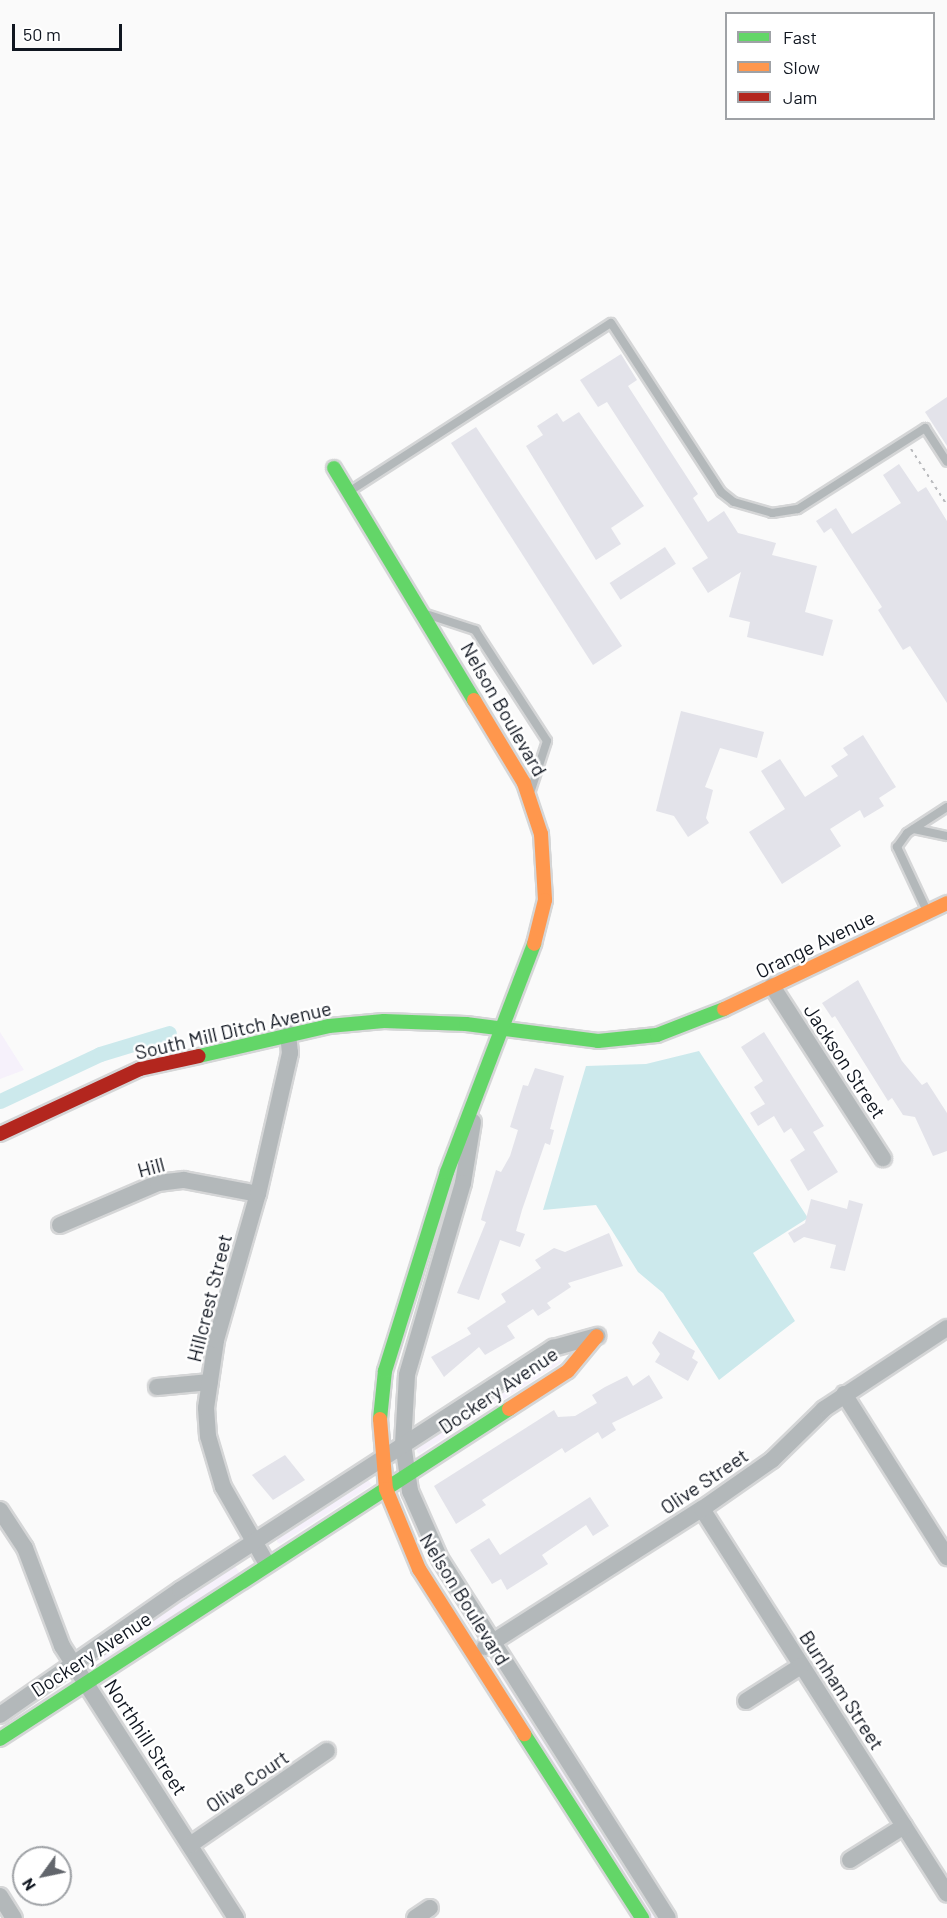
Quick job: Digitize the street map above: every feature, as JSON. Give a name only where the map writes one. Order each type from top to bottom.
[{"type":"street","name":"Nelson Boulevard","points":[[334,468],[529,793],[544,849],[545,900],[535,942],[447,1172],[385,1371],[380,1415],[381,1459],[386,1489],[412,1556],[642,1918]]},
{"type":"street","name":"Orange Avenue","points":[[700,1021],[947,903]]},
{"type":"street","name":"Jackson Street","points":[[772,986],[883,1158]]},
{"type":"street","name":"South Mill Ditch Avenue","points":[[0,1134],[140,1069],[288,1033],[384,1021],[501,1028],[614,1041],[657,1035],[700,1021]]},
{"type":"street","name":"Hillcrest Street","points":[[267,1564],[230,1502],[214,1461],[206,1408],[216,1340],[258,1194],[290,1053],[288,1033]]},
{"type":"street","name":"Nelson Boulevard","points":[[477,1096],[464,1183],[407,1375],[403,1444],[407,1476],[427,1537],[668,1918]]},
{"type":"street","name":"Hill","points":[[60,1225],[158,1182],[184,1180],[258,1194]]},
{"type":"street","name":"Olive Street","points":[[473,1654],[702,1509],[772,1460],[844,1394],[947,1328]]},
{"type":"street","name":"Dockery Avenue","points":[[0,1715],[76,1667],[253,1542],[553,1348],[597,1336]]},
{"type":"street","name":"Dockery Avenue","points":[[0,1739],[568,1371],[597,1336]]},
{"type":"street","points":[[157,1387],[210,1382]]},
{"type":"street","points":[[844,1394],[947,1557]]},
{"type":"street","name":"Burnham Street","points":[[702,1509],[947,1894]]},
{"type":"street","name":"Northhill Street","points":[[0,1510],[25,1548],[48,1618],[76,1667],[236,1918]]},
{"type":"street","points":[[746,1701],[801,1666]]},
{"type":"street","name":"Olive Court","points":[[190,1845],[327,1751]]},
{"type":"street","points":[[850,1860],[904,1827]]},
{"type":"street","points":[[0,1896],[14,1918]]},
{"type":"street","points":[[415,1918],[430,1908]]},
{"type":"lane","points":[[348,492],[611,323],[721,492],[734,502],[772,513],[798,509],[925,428],[947,462]]},
{"type":"lane","points":[[423,613],[475,630],[546,741],[539,774],[529,793]]},
{"type":"lane","points":[[927,911],[897,853],[898,842],[947,807]]},
{"type":"lane","points":[[914,829],[947,836]]},
{"type":"path","points":[[911,449],[947,505]]},
{"type":"shaded area","points":[[0,1032],[24,1070],[0,1079]]},
{"type":"shaded area","points":[[552,1356],[562,1362],[419,1454],[417,1452],[417,1444]]},
{"type":"shaded area","points":[[367,1479],[372,1485],[280,1544],[277,1542],[277,1534]]},
{"type":"shaded area","points":[[233,1563],[241,1575],[106,1662],[102,1655]]},
{"type":"shaded area","points":[[496,1668],[501,1668],[660,1918],[649,1918]]},
{"type":"water","points":[[699,1051],[808,1218],[753,1253],[795,1321],[719,1380],[663,1293],[638,1272],[596,1205],[543,1210],[586,1066],[646,1064]]},
{"type":"building","points":[[621,354],[637,380],[628,386],[698,494],[693,498],[708,522],[724,511],[738,533],[776,543],[772,555],[817,566],[805,612],[833,620],[823,656],[747,637],[750,622],[729,617],[741,572],[708,593],[692,568],[708,558],[607,402],[598,407],[580,380]]},
{"type":"building","points":[[947,397],[947,446],[925,412]]},
{"type":"building","points":[[579,412],[644,506],[611,528],[621,544],[596,560],[526,446],[543,435],[537,426],[557,413],[563,422]]},
{"type":"building","points":[[476,427],[622,646],[593,665],[451,443]]},
{"type":"building","points":[[899,464],[918,492],[926,487],[947,521],[947,703],[910,646],[903,650],[878,610],[882,607],[831,528],[824,533],[816,521],[836,508],[852,534],[901,503],[883,475]]},
{"type":"building","points":[[665,547],[676,564],[621,600],[610,583]]},
{"type":"building","points":[[681,711],[764,732],[757,758],[720,748],[705,787],[713,790],[706,818],[709,823],[688,837],[674,816],[656,811]]},
{"type":"building","points":[[863,735],[896,787],[879,798],[884,806],[864,818],[860,810],[830,829],[841,846],[782,884],[749,832],[785,809],[761,771],[780,759],[805,797],[838,776],[831,766],[848,755],[843,748]]},
{"type":"building","points":[[858,980],[902,1061],[922,1085],[927,1082],[947,1113],[947,1151],[933,1156],[915,1117],[903,1115],[892,1098],[888,1101],[835,1016],[832,1018],[822,1003]]},
{"type":"building","points":[[764,1032],[824,1126],[813,1132],[838,1172],[808,1191],[790,1160],[805,1150],[791,1128],[784,1133],[774,1116],[758,1126],[750,1113],[765,1104],[754,1087],[763,1081],[741,1047]]},
{"type":"building","points":[[535,1068],[564,1076],[550,1129],[554,1130],[550,1145],[545,1143],[522,1210],[516,1231],[525,1234],[520,1247],[500,1240],[479,1300],[457,1293],[486,1222],[481,1220],[496,1170],[501,1172],[510,1156],[518,1130],[510,1127],[523,1085],[528,1086]]},
{"type":"building","points":[[811,1199],[847,1209],[849,1200],[863,1204],[845,1271],[830,1268],[836,1245],[804,1237],[794,1243],[788,1233],[805,1223]]},
{"type":"building","points":[[609,1233],[623,1266],[568,1283],[571,1287],[547,1303],[551,1308],[538,1316],[533,1309],[507,1326],[515,1338],[485,1355],[479,1347],[444,1377],[431,1357],[471,1334],[467,1328],[506,1302],[501,1294],[541,1268],[535,1260],[554,1248],[565,1252]]},
{"type":"building","points":[[659,1331],[695,1351],[692,1358],[698,1362],[688,1381],[655,1362],[660,1354],[652,1343]]},
{"type":"building","points":[[649,1375],[663,1398],[612,1423],[616,1430],[602,1439],[598,1432],[565,1453],[562,1448],[482,1500],[486,1505],[456,1524],[434,1486],[554,1410],[558,1417],[575,1416],[597,1403],[592,1395],[605,1387],[627,1376],[633,1386]]},
{"type":"building","points":[[285,1455],[305,1480],[273,1500],[252,1475]]},
{"type":"building","points":[[590,1497],[609,1526],[593,1536],[586,1525],[542,1555],[548,1564],[507,1590],[501,1579],[492,1584],[470,1550],[489,1538],[500,1555]]},
{"type":"waterway","points":[[0,1101],[100,1054],[169,1033]]},
{"type":"traffic: fast","points":[[334,468],[474,700]]},
{"type":"traffic: fast","points":[[380,1419],[385,1371],[447,1172],[534,944]]},
{"type":"traffic: fast","points":[[199,1056],[329,1026],[384,1021],[466,1024],[598,1041],[657,1035],[724,1009]]},
{"type":"traffic: fast","points":[[0,1739],[509,1409]]},
{"type":"traffic: fast","points":[[524,1734],[642,1918]]},
{"type":"traffic: slow","points":[[474,700],[524,783],[541,834],[545,900],[534,944]]},
{"type":"traffic: slow","points":[[724,1009],[947,903]]},
{"type":"traffic: slow","points":[[509,1409],[568,1371],[597,1336]]},
{"type":"traffic: slow","points":[[380,1419],[386,1489],[419,1569],[524,1734]]},
{"type":"traffic: jam","points":[[0,1134],[140,1069],[199,1056]]}]
